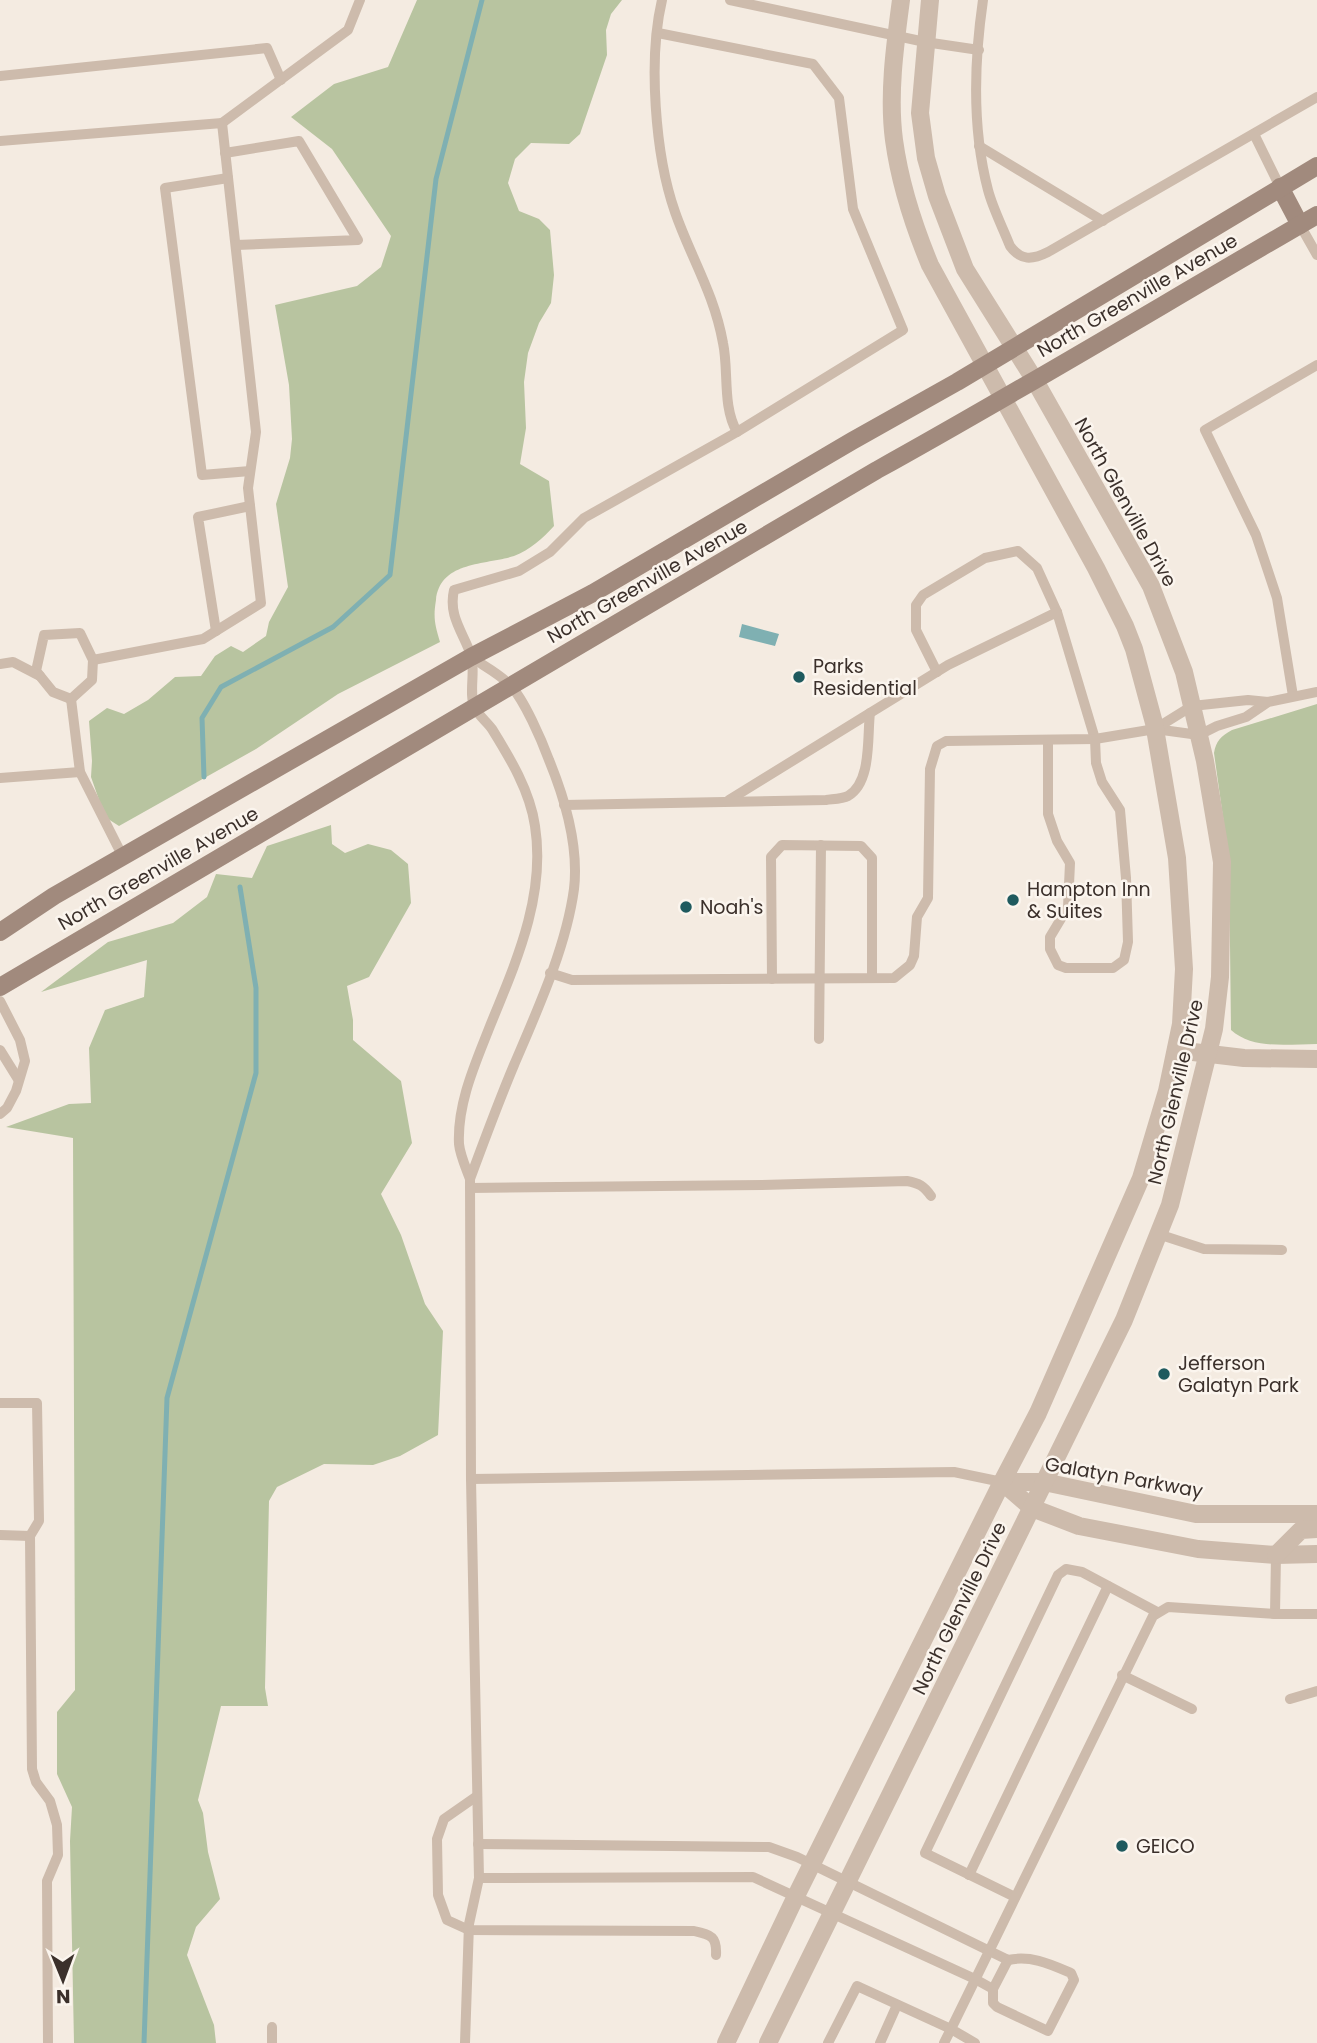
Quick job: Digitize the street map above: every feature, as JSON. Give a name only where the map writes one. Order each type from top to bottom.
[{"type":"main road","name":"North Greenville Avenue","points":[[0,932],[54,896],[471,657],[593,593],[1015,349],[1317,166]]},
{"type":"main road","points":[[1280,187],[1300,225]]},
{"type":"main road","name":"North Greenville Avenue","points":[[0,987],[510,685],[1317,215]]},
{"type":"street","name":"North Glenville Drive","points":[[726,2043],[796,1896],[1038,1413],[1142,1178],[1167,1091],[1181,1024],[1184,969],[1177,858],[1155,729],[1134,649],[1096,568],[930,265],[906,202],[894,138],[896,36],[901,0]]},
{"type":"street","name":"North Glenville Drive","points":[[768,2043],[1124,1320],[1170,1205],[1214,1029],[1220,977],[1222,862],[1199,735],[1184,673],[1151,586],[1034,379],[965,269],[937,196],[926,158],[920,113],[930,0]]},
{"type":"street","points":[[1177,1050],[1208,1055],[1285,1060],[1317,1059]]},
{"type":"street","points":[[1002,1482],[1032,1508],[1079,1526],[1163,1544],[1276,1555],[1317,1554]]},
{"type":"street","name":"Galatyn Parkway","points":[[1002,1482],[1044,1482],[1196,1514],[1317,1514]]},
{"type":"street","points":[[1276,1555],[1301,1530],[1317,1529]]},
{"type":"lane","points":[[0,142],[222,123],[348,30],[360,0]]},
{"type":"lane","points":[[662,0],[658,33],[656,118],[662,167],[675,213],[711,294],[724,344],[729,411],[737,432]]},
{"type":"lane","points":[[730,0],[925,43],[979,50]]},
{"type":"lane","points":[[983,0],[976,103],[979,146],[989,193],[1010,246],[1016,254],[1026,259],[1037,258],[1317,97]]},
{"type":"lane","points":[[465,2043],[468,1930],[479,1878],[471,1479],[470,1184],[459,1146],[465,1097],[476,1059],[521,946],[535,899],[538,852],[535,823],[528,799],[495,735],[474,707],[471,657],[453,619],[454,590],[519,570],[550,552],[584,518],[737,432],[903,330],[853,209],[839,98],[813,64],[658,33]]},
{"type":"lane","points":[[0,76],[267,48],[281,79]]},
{"type":"lane","points":[[93,660],[203,639],[261,603],[247,488],[257,432],[222,123]]},
{"type":"lane","points":[[1254,134],[1280,187]]},
{"type":"lane","points":[[225,153],[299,141],[358,240],[236,246]]},
{"type":"lane","points":[[979,146],[1103,221]]},
{"type":"lane","points":[[228,178],[165,188],[202,475],[250,471]]},
{"type":"lane","points":[[1300,225],[1317,255]]},
{"type":"lane","points":[[1293,696],[1277,598],[1256,535],[1205,430],[1317,365]]},
{"type":"lane","points":[[216,631],[198,517],[250,506]]},
{"type":"lane","points":[[937,673],[916,630],[916,605],[923,595],[985,558],[1018,551],[1037,568],[1057,612],[1095,739],[1096,763],[1102,782],[1120,810],[1128,948],[1124,960],[1113,968],[1066,968],[1053,959],[1050,937],[1068,906],[1070,863],[1057,841],[1048,814],[1048,741]]},
{"type":"lane","points":[[728,800],[937,673],[1057,612]]},
{"type":"lane","points":[[80,633],[93,660],[92,680],[71,699],[53,692],[36,671],[44,635],[80,633]]},
{"type":"lane","points":[[470,1184],[550,974],[574,888],[574,856],[565,805],[540,736],[510,685],[471,657]]},
{"type":"lane","points":[[0,664],[13,662],[40,676]]},
{"type":"lane","points":[[1155,729],[1192,706],[1248,700],[1268,702],[1317,692]]},
{"type":"lane","points":[[71,699],[80,772],[123,858]]},
{"type":"lane","points":[[550,974],[572,980],[894,978],[911,965],[917,917],[928,898],[930,769],[937,746],[946,741],[1095,739],[1155,729],[1199,735],[1246,717],[1268,702]]},
{"type":"lane","points":[[565,805],[826,800],[847,796],[859,785],[866,765],[870,713]]},
{"type":"lane","points":[[0,778],[80,772]]},
{"type":"lane","points":[[772,979],[771,857],[782,845],[862,846],[872,858],[872,978]]},
{"type":"lane","points":[[820,1039],[821,845]]},
{"type":"lane","points":[[0,1001],[20,1040],[25,1061],[12,1100],[0,1114]]},
{"type":"lane","points":[[0,1050],[18,1079]]},
{"type":"lane","points":[[470,1184],[729,1186],[907,1181],[919,1183],[931,1196]]},
{"type":"lane","points":[[1158,1234],[1203,1249],[1282,1250]]},
{"type":"lane","points":[[0,1403],[37,1403],[38,1521],[30,1536],[32,1769],[36,1783],[50,1801],[57,1825],[58,1855],[47,1881],[48,2043]]},
{"type":"lane","points":[[471,1479],[954,1472],[1002,1482]]},
{"type":"lane","points":[[0,1535],[30,1536]]},
{"type":"lane","points":[[1275,1614],[1276,1555]]},
{"type":"lane","points":[[1014,1897],[925,1853],[1058,1575],[1069,1569],[1082,1572],[1157,1612]]},
{"type":"lane","points":[[969,1875],[1108,1586]]},
{"type":"lane","points":[[944,2043],[1146,1626],[1157,1612],[1168,1607],[1317,1614]]},
{"type":"lane","points":[[1122,1675],[1192,1709]]},
{"type":"lane","points":[[1290,1699],[1317,1691]]},
{"type":"lane","points":[[477,1796],[443,1819],[436,1839],[438,1895],[447,1920],[468,1930],[694,1931],[710,1935],[716,1944],[716,1955]]},
{"type":"lane","points":[[478,1844],[769,1847],[812,1865],[1007,1960],[1018,1958],[1042,1961],[1074,1976],[1050,2029],[1044,2031],[993,2003],[993,1989],[1007,1960]]},
{"type":"lane","points":[[479,1878],[752,1877],[993,1989]]},
{"type":"lane","points":[[828,2043],[857,1986],[951,2029],[975,2043]]},
{"type":"lane","points":[[880,2043],[897,2005]]},
{"type":"lane","points":[[272,2026],[272,2043]]},
{"type":"green space","points":[[417,0],[622,0],[611,14],[606,30],[607,55],[580,134],[569,144],[531,143],[515,159],[508,183],[519,211],[539,219],[550,230],[554,275],[551,303],[539,323],[528,353],[524,382],[526,428],[520,464],[549,481],[554,526],[536,543],[514,556],[466,567],[446,578],[439,587],[435,606],[440,642],[338,694],[256,749],[119,826],[105,817],[91,777],[89,721],[107,708],[124,714],[148,700],[175,677],[201,676],[215,656],[231,646],[243,652],[266,636],[269,622],[288,587],[276,504],[290,458],[292,439],[289,385],[275,305],[357,286],[381,267],[391,236],[332,149],[291,117],[334,84],[388,67]]},
{"type":"green space","points":[[1317,704],[1317,1044],[1260,1043],[1250,1041],[1231,1030],[1229,860],[1214,753],[1220,739],[1232,730]]},
{"type":"green space","points":[[331,825],[332,844],[345,853],[368,844],[391,850],[408,864],[411,903],[369,977],[347,986],[353,1020],[353,1040],[401,1081],[412,1143],[381,1194],[401,1235],[425,1304],[443,1331],[438,1435],[400,1456],[373,1465],[324,1464],[277,1487],[269,1501],[265,1688],[268,1706],[221,1706],[198,1800],[220,1899],[196,1927],[187,1955],[214,2025],[216,2043],[74,2043],[70,1841],[72,1807],[57,1774],[57,1712],[75,1690],[73,1138],[6,1127],[69,1104],[91,1103],[89,1048],[105,1010],[144,997],[147,960],[41,992],[108,942],[173,923],[207,897],[216,874],[252,878],[267,846]]},
{"type":"water","points":[[742,624],[779,634],[775,646],[739,637]]},
{"type":"waterway","points":[[204,777],[202,718],[221,687],[333,627],[390,575],[436,179],[482,0]]},
{"type":"waterway","points":[[144,2043],[167,1398],[256,1073],[256,988],[240,887]]},
{"type":"place","name":"Parks Residential","points":[[799,677]]},
{"type":"place","name":"Hampton Inn & Suites","points":[[1013,900]]},
{"type":"place","name":"Noah's","points":[[686,907]]},
{"type":"place","name":"Jefferson Galatyn Park","points":[[1164,1374]]},
{"type":"place","name":"GEICO","points":[[1122,1846]]}]
